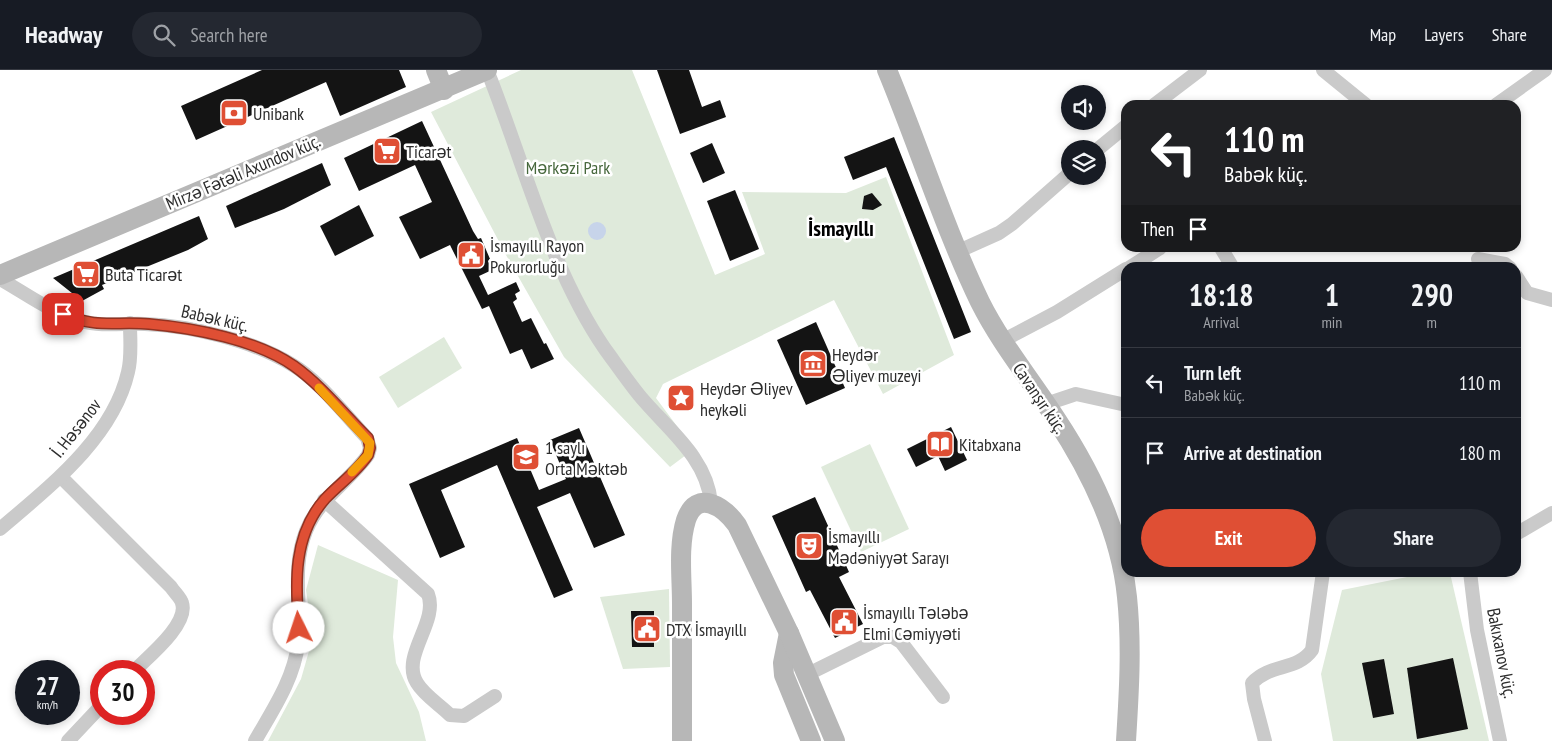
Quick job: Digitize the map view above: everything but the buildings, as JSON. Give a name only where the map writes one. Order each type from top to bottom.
[{"type":"main road","points":[[436,70],[444,90]]},
{"type":"main road","name":"Mirzə Fətəli Axundov küç.","points":[[0,275],[444,90],[487,70]]},
{"type":"main road","name":"Cavanşır küç.","points":[[887,70],[980,301],[1002,341],[1046,404],[1094,486],[1121,562]]},
{"type":"main road","points":[[682,741],[682,568],[684,531],[692,509],[701,503],[711,503],[720,506],[728,512],[738,525],[789,633],[835,741]]},
{"type":"main road","name":"Cavanşır küç.","points":[[1124,577],[1130,633],[1126,741]]},
{"type":"main road","points":[[789,633],[783,663],[784,675],[811,741]]},
{"type":"street","points":[[487,70],[549,235],[578,303],[602,343],[629,382],[700,467],[709,489],[711,503]]},
{"type":"street","points":[[1161,100],[1200,70]]},
{"type":"street","points":[[1323,70],[1360,100]]},
{"type":"street","points":[[1503,100],[1545,70]]},
{"type":"street","points":[[1106,142],[1121,130]]},
{"type":"street","points":[[959,251],[1012,224],[1061,181]]},
{"type":"street","points":[[1138,262],[1154,252]]},
{"type":"street","points":[[1476,258],[1495,262]]},
{"type":"street","points":[[1002,341],[1057,312],[1121,272]]},
{"type":"street","name":"Babək küç.","points":[[0,279],[80,321],[101,325],[130,323],[177,328],[232,340],[278,357],[308,377],[368,438],[370,448],[368,455],[324,500]]},
{"type":"street","points":[[1521,283],[1527,292],[1539,298],[1552,300]]},
{"type":"street","name":"İ. Həsənov","points":[[0,529],[61,477],[118,405],[129,370],[130,323]]},
{"type":"street","points":[[1046,404],[1076,394],[1121,404]]},
{"type":"street","points":[[61,477],[171,587],[182,602],[183,613],[179,624],[145,660]]},
{"type":"street","points":[[255,741],[293,667],[299,628],[297,564],[306,529],[324,500],[428,594],[431,603],[430,612],[412,660],[416,682],[450,715],[464,716],[495,696]]},
{"type":"street","points":[[1521,531],[1552,513]]},
{"type":"street","points":[[1265,741],[1254,699],[1252,683],[1261,674],[1306,660],[1312,650],[1322,577]]},
{"type":"street","name":"Bakıxanov küç.","points":[[1471,577],[1477,630],[1500,741]]},
{"type":"street","points":[[806,675],[883,638],[893,637],[902,642],[942,697]]},
{"type":"street","points":[[68,741],[90,718]]},
{"type":"green space","name":"Mərkəzi Park","points":[[521,70],[632,70],[715,275],[765,254],[742,192],[846,193],[886,177],[954,355],[883,394],[834,300],[663,384],[656,398],[694,449],[670,467],[564,357],[506,255],[431,112]]},
{"type":"green space","points":[[444,337],[462,368],[398,408],[379,377]]},
{"type":"green space","points":[[870,444],[909,529],[861,552],[821,467]]},
{"type":"green space","points":[[318,545],[398,580],[393,637],[396,663],[419,712],[426,741],[268,741],[301,679],[313,637],[306,590]]},
{"type":"green space","points":[[1407,577],[1451,577],[1489,741],[1333,741],[1321,674],[1342,590]]},
{"type":"green space","points":[[669,589],[670,667],[623,669],[600,597]]},
{"type":"water","points":[[593,222],[601,222],[606,227],[604,238],[593,240],[588,235],[588,227]]},
{"type":"slow traffic","points":[[319,388],[368,438],[370,443],[365,460],[352,472]]},
{"type":"place","name":"Unibank","points":[[234,113]]},
{"type":"place","name":"Ticarət","points":[[387,151]]},
{"type":"place","name":"İsmayıllı Rayon Pokurorluğu","points":[[471,255]]},
{"type":"place","name":"Buta Ticarət","points":[[86,274]]},
{"type":"place","name":"Heydər Əliyev muzeyi","points":[[813,364]]},
{"type":"place","name":"Heydər Əliyev heykəli","points":[[681,398]]},
{"type":"place","name":"Kitabxana","points":[[940,444]]},
{"type":"place","name":"1 saylı Orta Məktəb","points":[[526,457]]},
{"type":"place","name":"İsmayıllı Mədəniyyət Sarayı","points":[[809,546]]},
{"type":"place","name":"İsmayıllı Tələbə Elmi Cəmiyyəti","points":[[844,622]]},
{"type":"place","name":"DTX İsmayıllı","points":[[647,629]]},
{"type":"district","name":"İsmayıllı","points":[[841,228]]},
{"type":"route","points":[[63,314],[80,321],[101,325],[130,323],[177,328],[253,346],[293,365],[308,377],[368,438],[370,448],[365,460],[324,500],[306,529],[297,564],[299,628]]}]
